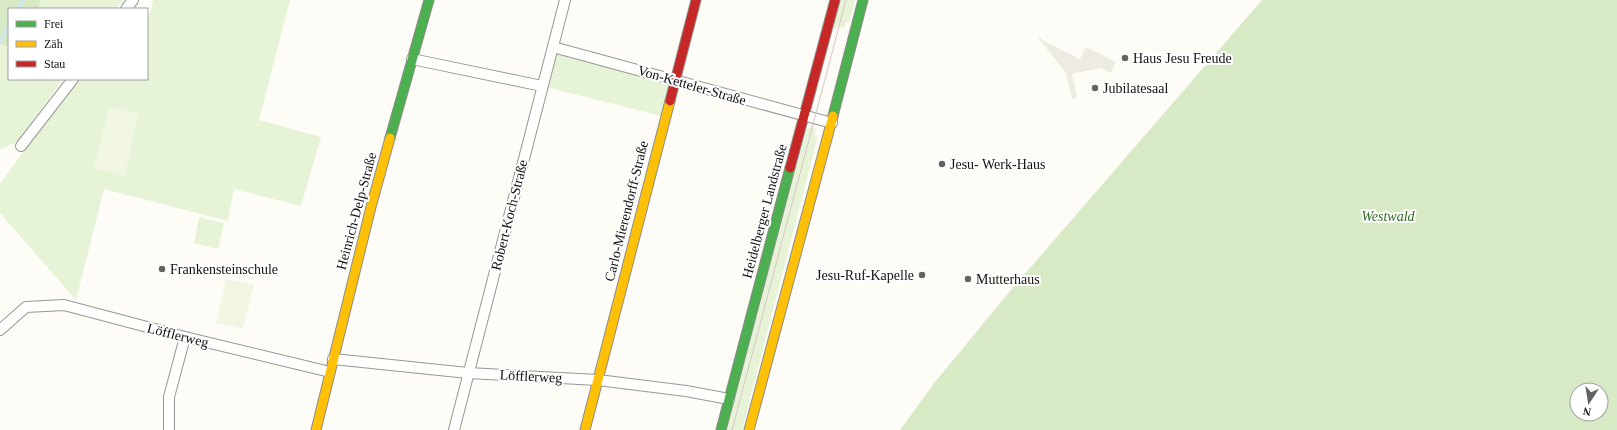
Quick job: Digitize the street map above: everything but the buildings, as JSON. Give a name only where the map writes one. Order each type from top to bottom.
[{"type":"street","points":[[127,8],[133,0]]},
{"type":"street","name":"Heinrich-Delp-Straße","points":[[316,430],[371,206],[429,0]]},
{"type":"street","name":"Robert-Koch-Straße","points":[[454,430],[565,0]]},
{"type":"street","name":"Carlo-Mierendorff-Straße","points":[[585,430],[696,0]]},
{"type":"street","name":"Heidelberger Landstraße","points":[[721,430],[835,0]]},
{"type":"street","points":[[749,430],[832,123],[863,0]]},
{"type":"street","name":"Von-Ketteler-Straße","points":[[553,47],[832,123]]},
{"type":"street","points":[[412,59],[542,86]]},
{"type":"street","points":[[21,146],[72,80]]},
{"type":"street","name":"Löfflerweg","points":[[0,330],[26,307],[64,305],[185,337],[330,372]]},
{"type":"street","points":[[169,430],[169,397],[185,337]]},
{"type":"street","name":"Löfflerweg","points":[[333,360],[468,373],[598,380],[686,391],[729,399]]},
{"type":"green space","points":[[0,0],[41,0],[38,8],[8,8],[8,47],[0,44]]},
{"type":"green space","points":[[41,0],[123,0],[117,8],[38,8]]},
{"type":"green space","points":[[153,0],[290,0],[259,120],[321,137],[301,206],[234,189],[228,221],[104,189],[76,300],[0,213],[0,184],[74,80],[148,80],[148,21]]},
{"type":"green space","points":[[840,0],[855,0],[849,23],[846,22],[844,28],[837,26],[836,29],[830,27]]},
{"type":"green space","name":"Westwald","points":[[1262,0],[1617,0],[1617,430],[900,430],[935,382],[1011,290]]},
{"type":"green space","points":[[0,44],[8,47],[8,80],[62,80],[18,141],[0,150]]},
{"type":"green space","points":[[553,47],[675,80],[665,117],[542,86]]},
{"type":"green space","points":[[109,106],[138,113],[125,176],[94,168]]},
{"type":"green space","points":[[811,127],[816,129],[814,135],[818,136],[742,430],[724,430],[807,129]]},
{"type":"green space","points":[[199,217],[224,223],[218,249],[194,243]]},
{"type":"green space","points":[[226,279],[254,285],[243,329],[216,323]]},
{"type":"shaded area","points":[[1036,35],[1044,41],[1080,59],[1086,47],[1116,62],[1111,73],[1100,68],[1072,74],[1077,98],[1072,99],[1066,73]]},
{"type":"waterway","points":[[19,8],[23,0]]},
{"type":"waterway","points":[[0,41],[8,27]]},
{"type":"tram line","points":[[732,430],[846,0]]},
{"type":"traffic: fast","points":[[390,138],[429,0]]},
{"type":"traffic: fast","points":[[833,116],[863,0]]},
{"type":"traffic: fast","points":[[721,430],[790,168]]},
{"type":"traffic: slow","points":[[585,430],[670,101]]},
{"type":"traffic: slow","points":[[749,430],[833,116]]},
{"type":"traffic: slow","points":[[316,430],[371,207],[390,138]]},
{"type":"traffic: jam","points":[[670,101],[696,0]]},
{"type":"traffic: jam","points":[[790,168],[835,0]]},
{"type":"place","name":"Haus Jesu Freude","points":[[1125,58]]},
{"type":"place","name":"Jubilatesaal","points":[[1095,88]]},
{"type":"place","name":"Jesu- Werk-Haus","points":[[942,164]]},
{"type":"place","name":"Frankensteinschule","points":[[162,269]]},
{"type":"place","name":"Jesu-Ruf-Kapelle","points":[[922,275]]},
{"type":"place","name":"Mutterhaus","points":[[968,279]]}]
